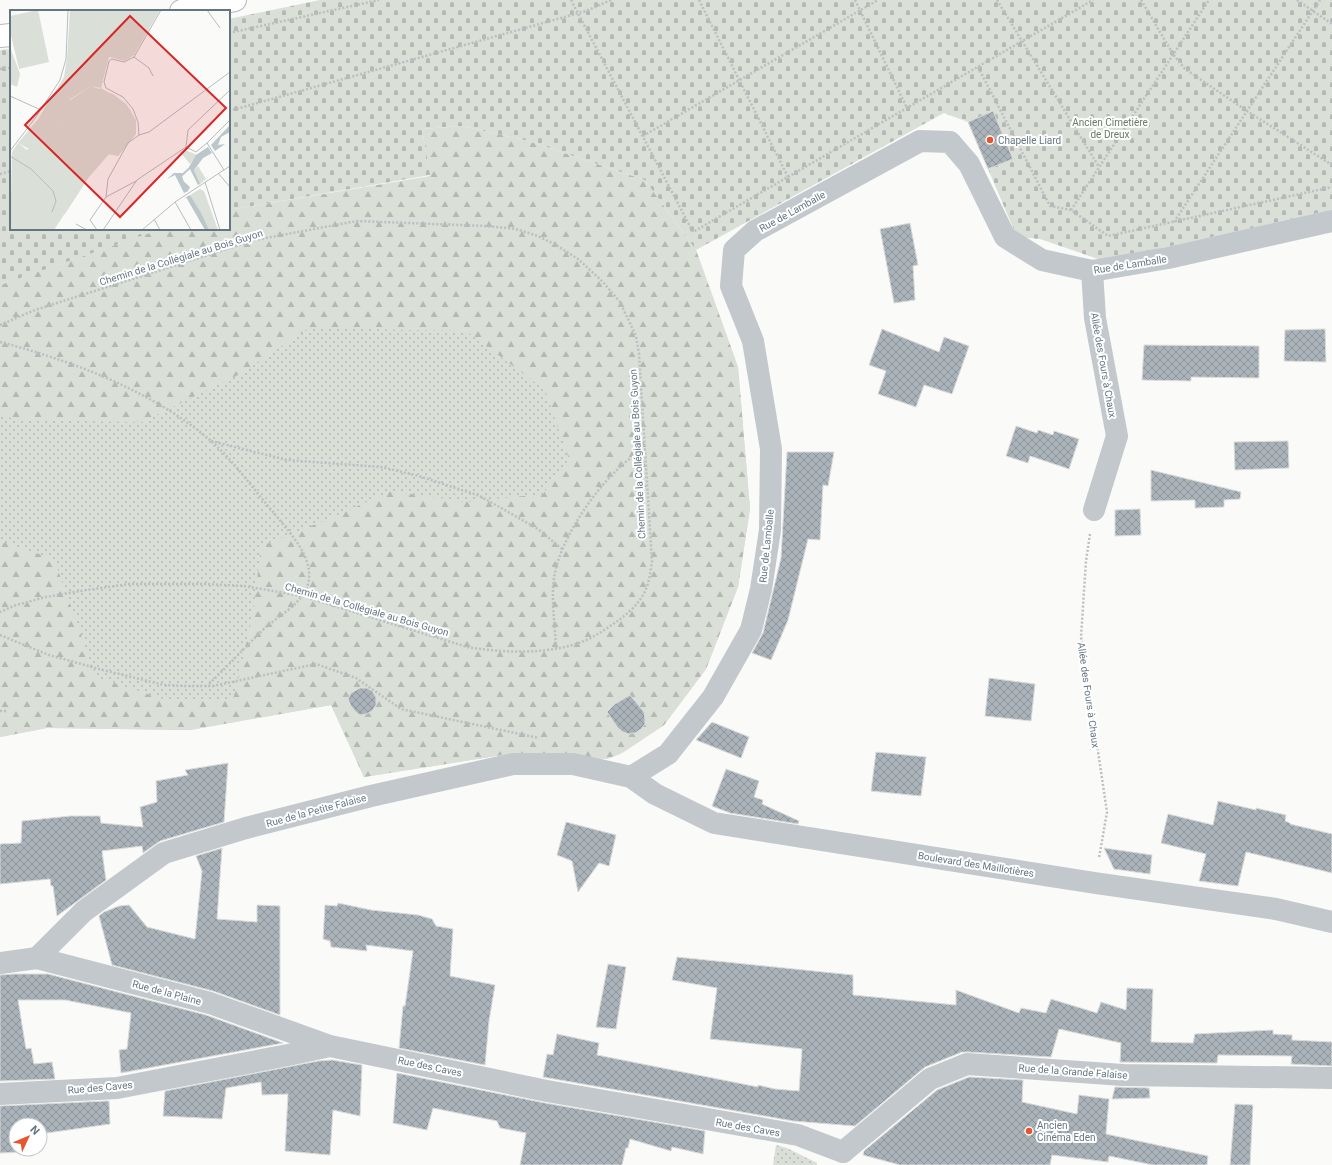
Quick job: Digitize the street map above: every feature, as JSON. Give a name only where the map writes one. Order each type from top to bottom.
[{"type":"main road","points":[[185,7],[235,0]]},
{"type":"main road","points":[[0,36],[10,35]]},
{"type":"street","name":"Rue de Lamballe","points":[[631,777],[668,754],[713,697],[751,630],[761,589],[770,530],[771,449],[753,341],[731,286],[734,250],[755,232],[920,141],[950,142],[969,164],[1005,237],[1042,260],[1092,271],[1168,258],[1332,221]]},
{"type":"street","name":"Allée des Fours à Chaux","points":[[1092,271],[1095,318],[1117,436],[1094,510]]},
{"type":"street","name":"Rue de la Petite Falaise","points":[[38,958],[84,912],[164,853],[246,828],[372,796],[512,764],[573,764],[631,777]]},
{"type":"street","name":"Boulevard des Maillotières","points":[[631,777],[655,794],[714,823],[1095,883],[1276,909],[1332,922]]},
{"type":"street","name":"Rue de la Plaine","points":[[0,963],[38,958],[210,1003],[330,1046]]},
{"type":"street","name":"Rue des Caves","points":[[0,1094],[117,1088],[330,1046],[547,1091],[798,1136],[843,1158]]},
{"type":"street","name":"Rue de la Grande Falaise","points":[[843,1158],[930,1079],[967,1064],[1123,1075],[1332,1078]]},
{"type":"path","points":[[230,33],[379,0]]},
{"type":"path","points":[[571,0],[693,232],[1093,0]]},
{"type":"path","points":[[230,111],[586,11],[611,0]]},
{"type":"path","points":[[699,0],[788,177]]},
{"type":"path","points":[[855,0],[908,108]]},
{"type":"path","points":[[643,136],[878,0]]},
{"type":"path","points":[[997,0],[1099,167]]},
{"type":"path","points":[[1141,0],[1173,54],[1185,69],[1247,111],[1332,165]]},
{"type":"path","points":[[1071,210],[1209,0]]},
{"type":"path","points":[[1297,0],[1332,24]]},
{"type":"path","points":[[1174,222],[1320,0]]},
{"type":"path","points":[[978,67],[1050,206],[1071,210],[1108,236],[1332,187]]},
{"type":"path","points":[[0,69],[10,68]]},
{"type":"path","points":[[0,174],[10,171]]},
{"type":"path","name":"Chemin de la Collégiale au Bois Guyon","points":[[0,325],[35,310],[255,240],[357,221],[449,224],[516,229],[538,236],[578,259],[604,282],[620,302],[636,336],[639,354],[652,562],[649,580],[643,595],[632,610],[600,633],[584,641],[556,648],[521,652],[491,651],[467,647],[302,596],[244,586],[207,584],[129,584],[80,591],[46,598],[16,605],[0,612]]},
{"type":"path","points":[[0,342],[63,362],[108,379],[144,396],[176,414],[210,441],[235,467],[301,548],[308,565],[309,574],[308,585],[302,596],[266,628],[208,686]]},
{"type":"path","points":[[210,441],[287,460],[381,467],[419,476],[480,496],[538,529],[562,549]]},
{"type":"path","points":[[556,648],[553,602],[554,578],[562,549],[591,499],[607,480],[626,462],[645,448]]},
{"type":"path","name":"Allée des Fours à Chaux","points":[[1094,510],[1086,561],[1081,637],[1107,812],[1095,883]]},
{"type":"path","points":[[0,635],[49,655],[164,685],[208,686],[316,664],[356,678],[401,709],[547,740]]},
{"type":"path","points":[[0,712],[6,711]]},
{"type":"green space","name":"Ancien Cimetière de Dreux","points":[[320,0],[1332,0],[1332,210],[1104,261],[1040,239],[1017,237],[968,122],[944,113],[696,250],[645,180],[529,141],[461,126],[422,129],[430,175],[230,210],[230,19]]},
{"type":"green space","points":[[10,49],[10,230],[158,230],[0,285],[0,50]]},
{"type":"green space","points":[[461,126],[529,141],[645,180],[696,250],[738,367],[750,509],[738,587],[706,669],[664,725],[622,753],[607,759],[509,754],[364,777],[331,705],[190,730],[47,728],[0,737],[0,541],[54,559],[96,677],[163,699],[233,700],[253,614],[261,546],[331,518],[391,491],[465,502],[543,494],[569,459],[545,390],[466,331],[309,328],[238,375],[142,422],[16,420],[0,414],[0,285],[158,230],[230,230],[230,210],[430,176],[422,129]]},
{"type":"green space","points":[[256,206],[696,250],[738,367],[750,509],[738,587],[706,669],[664,725],[622,753],[607,759],[509,754],[364,777],[331,705],[190,730],[47,728],[0,737],[0,285],[158,230],[230,230],[230,210]]},
{"type":"green space","points":[[776,1145],[787,1148],[817,1163],[817,1165],[773,1165]]},
{"type":"building","name":"Chapelle Liard","points":[[993,111],[1013,159],[988,169],[968,122]]},
{"type":"building","points":[[910,223],[918,265],[913,266],[915,300],[894,303],[880,229]]},
{"type":"building","points":[[882,329],[939,352],[944,337],[969,346],[952,394],[924,385],[916,407],[878,394],[886,371],[869,365]]},
{"type":"building","points":[[1325,329],[1326,362],[1284,361],[1285,330]]},
{"type":"building","points":[[1144,345],[1259,346],[1259,378],[1191,377],[1191,381],[1142,380]]},
{"type":"building","points":[[1016,426],[1037,433],[1038,430],[1053,435],[1054,431],[1079,439],[1069,469],[1030,456],[1028,463],[1006,456]]},
{"type":"building","points":[[1288,441],[1289,468],[1235,470],[1234,442]]},
{"type":"building","points":[[787,452],[834,452],[828,486],[823,485],[820,540],[808,539],[788,620],[771,660],[752,653],[763,633],[781,558]]},
{"type":"building","points":[[1151,470],[1241,492],[1240,499],[1224,500],[1224,507],[1195,508],[1195,500],[1151,501]]},
{"type":"building","points":[[1140,509],[1141,535],[1115,536],[1115,510]]},
{"type":"building","points":[[989,678],[1035,684],[1031,721],[985,716]]},
{"type":"building","points":[[360,688],[367,688],[372,691],[376,697],[376,705],[372,711],[360,715],[351,706],[348,699],[351,693]]},
{"type":"building","points":[[630,695],[644,712],[645,724],[635,733],[629,734],[618,728],[607,712],[615,704]]},
{"type":"building","points":[[712,722],[749,737],[741,758],[696,740]]},
{"type":"building","points":[[876,752],[926,757],[921,796],[871,791]]},
{"type":"building","points":[[228,763],[224,822],[160,841],[143,853],[142,846],[102,851],[106,880],[57,916],[53,886],[51,886],[50,879],[0,884],[0,844],[21,843],[22,821],[70,816],[100,816],[101,823],[143,827],[140,807],[157,802],[156,781],[188,775],[185,770]]},
{"type":"building","points":[[726,769],[759,781],[754,797],[763,800],[762,804],[799,821],[798,824],[730,813],[712,806]]},
{"type":"building","points":[[1218,801],[1286,815],[1285,821],[1290,824],[1332,834],[1332,873],[1246,852],[1238,886],[1199,881],[1206,854],[1161,843],[1168,814],[1213,825]]},
{"type":"building","points":[[566,822],[616,835],[609,866],[599,863],[578,892],[572,861],[557,855]]},
{"type":"building","points":[[222,848],[217,919],[257,922],[257,905],[280,906],[280,1015],[213,991],[112,965],[99,916],[104,912],[119,906],[129,905],[147,927],[195,939],[202,871],[196,856]]},
{"type":"building","points":[[1104,848],[1152,855],[1150,874],[1114,869]]},
{"type":"building","points":[[338,903],[371,910],[418,915],[432,919],[436,926],[453,929],[450,976],[495,985],[489,1021],[485,1065],[399,1048],[403,1006],[405,1006],[413,951],[366,945],[367,951],[331,947],[330,941],[323,939],[325,905],[337,906]]},
{"type":"building","points":[[677,957],[853,975],[853,995],[956,1005],[956,990],[1019,1013],[1021,1008],[1046,1013],[1051,999],[1097,1013],[1101,1002],[1126,1010],[1127,988],[1153,989],[1151,1042],[1193,1043],[1195,1034],[1273,1030],[1273,1034],[1292,1035],[1292,1040],[1332,1042],[1332,1066],[1291,1064],[1292,1056],[1218,1055],[1217,1063],[1120,1062],[1121,1043],[1059,1029],[1051,1057],[962,1052],[925,1067],[855,1126],[793,1121],[543,1077],[547,1054],[553,1055],[557,1034],[599,1043],[597,1055],[758,1087],[758,1085],[775,1089],[799,1091],[802,1049],[710,1039],[717,988],[672,980]]},
{"type":"building","points":[[608,964],[626,967],[616,1029],[596,1027]]},
{"type":"building","points":[[48,974],[206,1015],[283,1043],[121,1073],[119,1050],[127,1049],[131,1013],[65,1000],[18,1000],[26,1049],[31,1048],[34,1064],[52,1062],[55,1079],[0,1081],[0,975]]},
{"type":"building","points":[[332,1060],[362,1065],[360,1116],[333,1110],[330,1155],[285,1151],[288,1094],[262,1095],[261,1082],[226,1088],[222,1119],[163,1116],[165,1091],[318,1061]]},
{"type":"building","points":[[397,1073],[545,1103],[705,1131],[703,1154],[672,1147],[671,1151],[630,1139],[622,1165],[520,1165],[526,1133],[500,1128],[497,1121],[433,1108],[427,1130],[393,1123]]},
{"type":"building","points":[[969,1077],[1023,1080],[1022,1102],[1077,1114],[1079,1095],[1109,1099],[1106,1134],[1208,1156],[1207,1165],[1153,1165],[1109,1156],[1108,1162],[1052,1155],[1050,1165],[900,1165],[863,1155],[864,1151],[937,1090]]},
{"type":"building","points":[[1115,1087],[1149,1088],[1150,1098],[1112,1099]]},
{"type":"building","points":[[109,1101],[110,1124],[48,1133],[48,1117],[8,1117],[8,1153],[0,1153],[0,1106]]},
{"type":"building","points":[[1235,1104],[1253,1105],[1250,1165],[1230,1165]]},
{"type":"place","name":"Chapelle Liard","points":[[990,140]]},
{"type":"place","name":"Ancien Cinéma Eden","points":[[1029,1131]]}]
